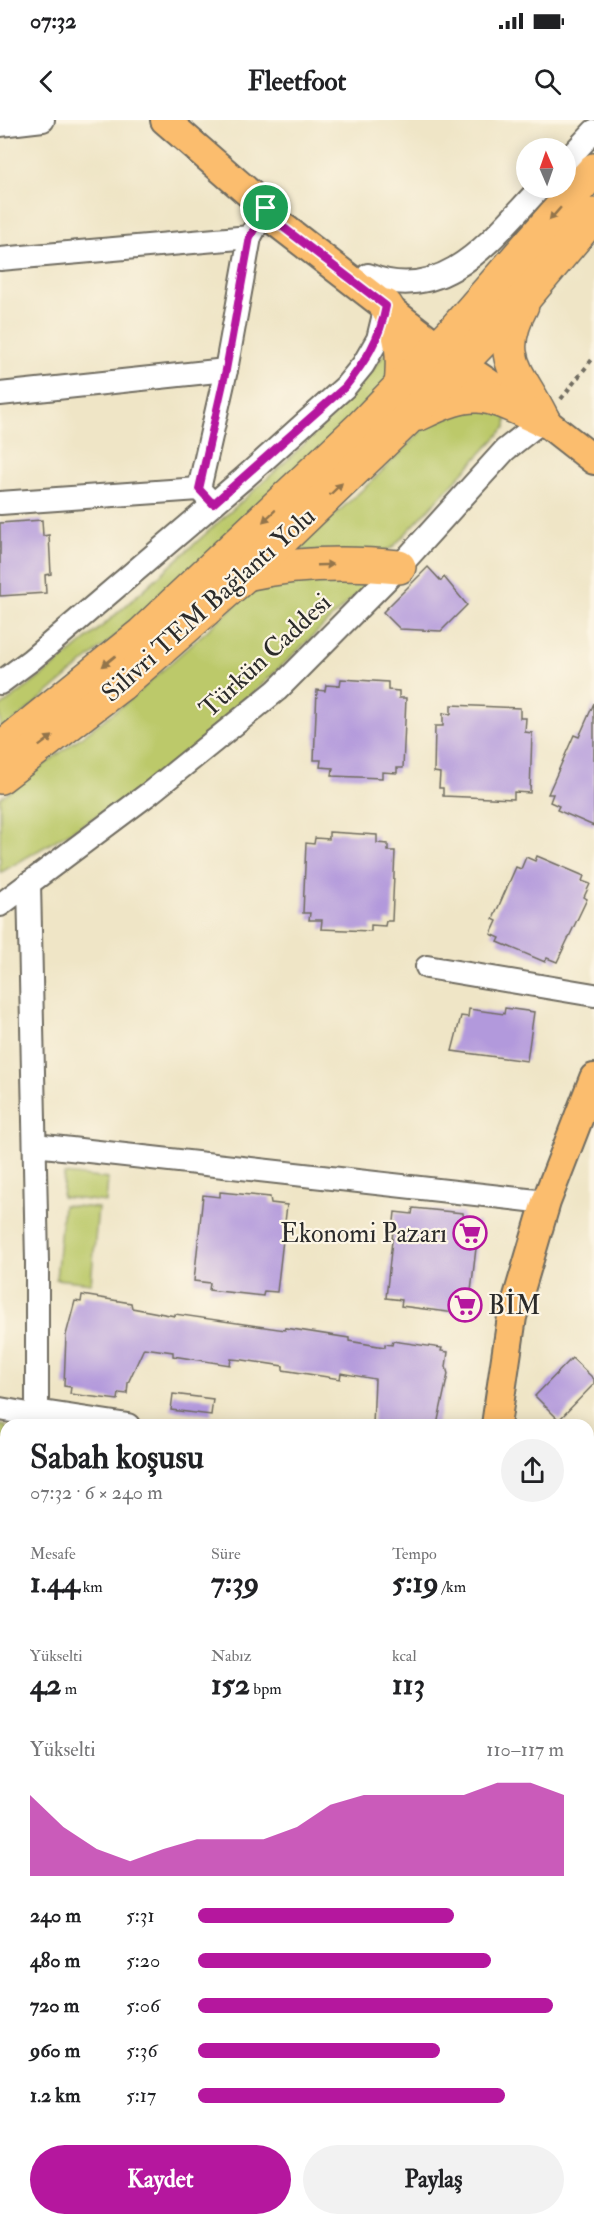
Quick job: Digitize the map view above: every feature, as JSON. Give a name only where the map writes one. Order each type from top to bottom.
[{"type":"highway","points":[[455,350],[594,170]]},
{"type":"highway","points":[[543,420],[516,372],[510,354],[510,330],[527,296],[594,215]]},
{"type":"highway","points":[[455,350],[527,296]]},
{"type":"highway","points":[[386,306],[399,328],[402,361],[401,386]]},
{"type":"highway","name":"Silivri TEM Bağlantı Yolu","points":[[0,749],[142,634],[309,478],[401,386],[455,350]]},
{"type":"highway","name":"Silivri TEM Bağlantı Yolu","points":[[0,777],[120,685],[246,574],[406,420],[455,350]]},
{"type":"highway","points":[[406,420],[449,400],[479,394],[497,399],[543,420]]},
{"type":"highway","points":[[246,574],[282,566],[367,564],[399,567]]},
{"type":"main road","points":[[165,120],[266,208],[275,221],[386,306],[455,350]]},
{"type":"main road","points":[[266,208],[284,211],[368,275],[455,350],[594,460]]},
{"type":"main road","points":[[497,1419],[512,1317],[546,1202],[594,1078]]},
{"type":"street","points":[[0,125],[43,120]]},
{"type":"street","points":[[576,150],[594,131]]},
{"type":"street","points":[[368,275],[382,280],[415,284],[458,268],[485,245],[530,198]]},
{"type":"street","points":[[206,497],[250,237],[266,208]]},
{"type":"street","points":[[0,259],[250,237]]},
{"type":"street","points":[[0,683],[31,660],[206,497],[345,387],[363,365],[378,339],[386,306]]},
{"type":"street","points":[[0,394],[226,370]]},
{"type":"street","name":"Türkün Caddesi","points":[[0,904],[151,792],[277,690],[399,567],[505,450],[543,420]]},
{"type":"street","points":[[0,503],[206,497]]},
{"type":"street","points":[[0,666],[31,660]]},
{"type":"street","points":[[29,883],[35,1144],[36,1417]]},
{"type":"street","points":[[427,967],[594,995]]},
{"type":"street","points":[[35,1144],[546,1202]]},
{"type":"street","points":[[0,1409],[36,1417],[59,1419]]},
{"type":"path","points":[[543,420],[594,357]]},
{"type":"green space","points":[[394,339],[391,378],[262,513],[0,733],[0,707],[114,616],[291,457],[358,388]]},
{"type":"green space","points":[[451,408],[507,412],[506,427],[392,548],[370,555],[296,550],[372,481],[433,419]]},
{"type":"green space","points":[[292,577],[357,577],[364,587],[201,743],[135,794],[0,873],[0,798],[126,703],[240,601],[264,586]]},
{"type":"green space","points":[[64,1174],[108,1179],[106,1202],[62,1197]]},
{"type":"green space","points":[[63,1205],[98,1208],[91,1283],[56,1279]]},
{"type":"building","points":[[42,520],[43,536],[49,535],[51,574],[45,575],[46,593],[0,596],[0,523]]},
{"type":"building","points":[[428,567],[441,581],[444,577],[467,605],[441,631],[400,629],[383,612]]},
{"type":"building","points":[[341,679],[388,682],[388,690],[399,691],[399,698],[406,698],[403,768],[397,768],[397,773],[382,772],[382,778],[332,776],[333,768],[320,767],[321,760],[314,760],[317,690],[325,691],[326,685],[340,686]]},
{"type":"building","points":[[594,703],[594,826],[557,810],[559,806],[550,802],[553,794],[548,794],[574,735],[579,737]]},
{"type":"building","points":[[451,705],[520,708],[520,718],[526,718],[525,732],[532,733],[530,793],[514,792],[514,799],[443,796],[443,788],[439,788],[440,773],[434,772],[435,726],[443,726],[443,713],[451,714]]},
{"type":"building","points":[[329,832],[377,835],[377,843],[388,844],[388,851],[395,851],[392,921],[386,921],[385,926],[371,925],[371,931],[321,929],[322,920],[309,920],[310,913],[303,913],[306,843],[314,844],[315,838],[329,839]]},
{"type":"building","points":[[537,856],[584,876],[582,881],[590,884],[584,897],[587,899],[557,962],[547,958],[545,962],[498,942],[500,938],[491,934],[497,921],[493,919],[516,867],[521,869],[526,857],[535,861]]},
{"type":"building","points":[[505,1008],[534,1012],[527,1061],[452,1051],[461,1016],[468,1017],[469,1009],[504,1014]]},
{"type":"building","points":[[220,1192],[270,1197],[271,1203],[287,1205],[277,1292],[264,1291],[263,1296],[209,1290],[210,1283],[194,1281],[203,1195],[220,1197]]},
{"type":"building","points":[[413,1208],[463,1213],[464,1220],[479,1222],[469,1309],[456,1308],[455,1313],[401,1306],[402,1300],[386,1298],[395,1212],[412,1214]]},
{"type":"building","points":[[82,1295],[131,1303],[132,1308],[175,1316],[175,1314],[285,1330],[285,1328],[349,1338],[349,1341],[385,1347],[385,1344],[392,1345],[393,1341],[442,1348],[441,1351],[448,1352],[446,1367],[448,1374],[438,1419],[373,1419],[375,1379],[341,1373],[340,1379],[283,1370],[283,1366],[243,1360],[231,1359],[230,1365],[173,1356],[173,1352],[144,1348],[128,1383],[127,1394],[119,1393],[118,1400],[70,1394],[71,1387],[64,1386],[66,1335],[75,1301],[81,1302]]},
{"type":"building","points":[[572,1358],[594,1379],[594,1384],[560,1419],[535,1396]]},
{"type":"building","points":[[173,1394],[213,1399],[211,1415],[171,1410]]},
{"type":"place","name":"Ekonomi Pazarı","points":[[470,1233]]},
{"type":"place","name":"BİM","points":[[465,1305]]},
{"type":"route","points":[[266,208],[275,221],[386,306],[384,320],[378,339],[363,365],[345,387],[213,504],[199,489],[226,370],[250,237],[266,208]]}]
